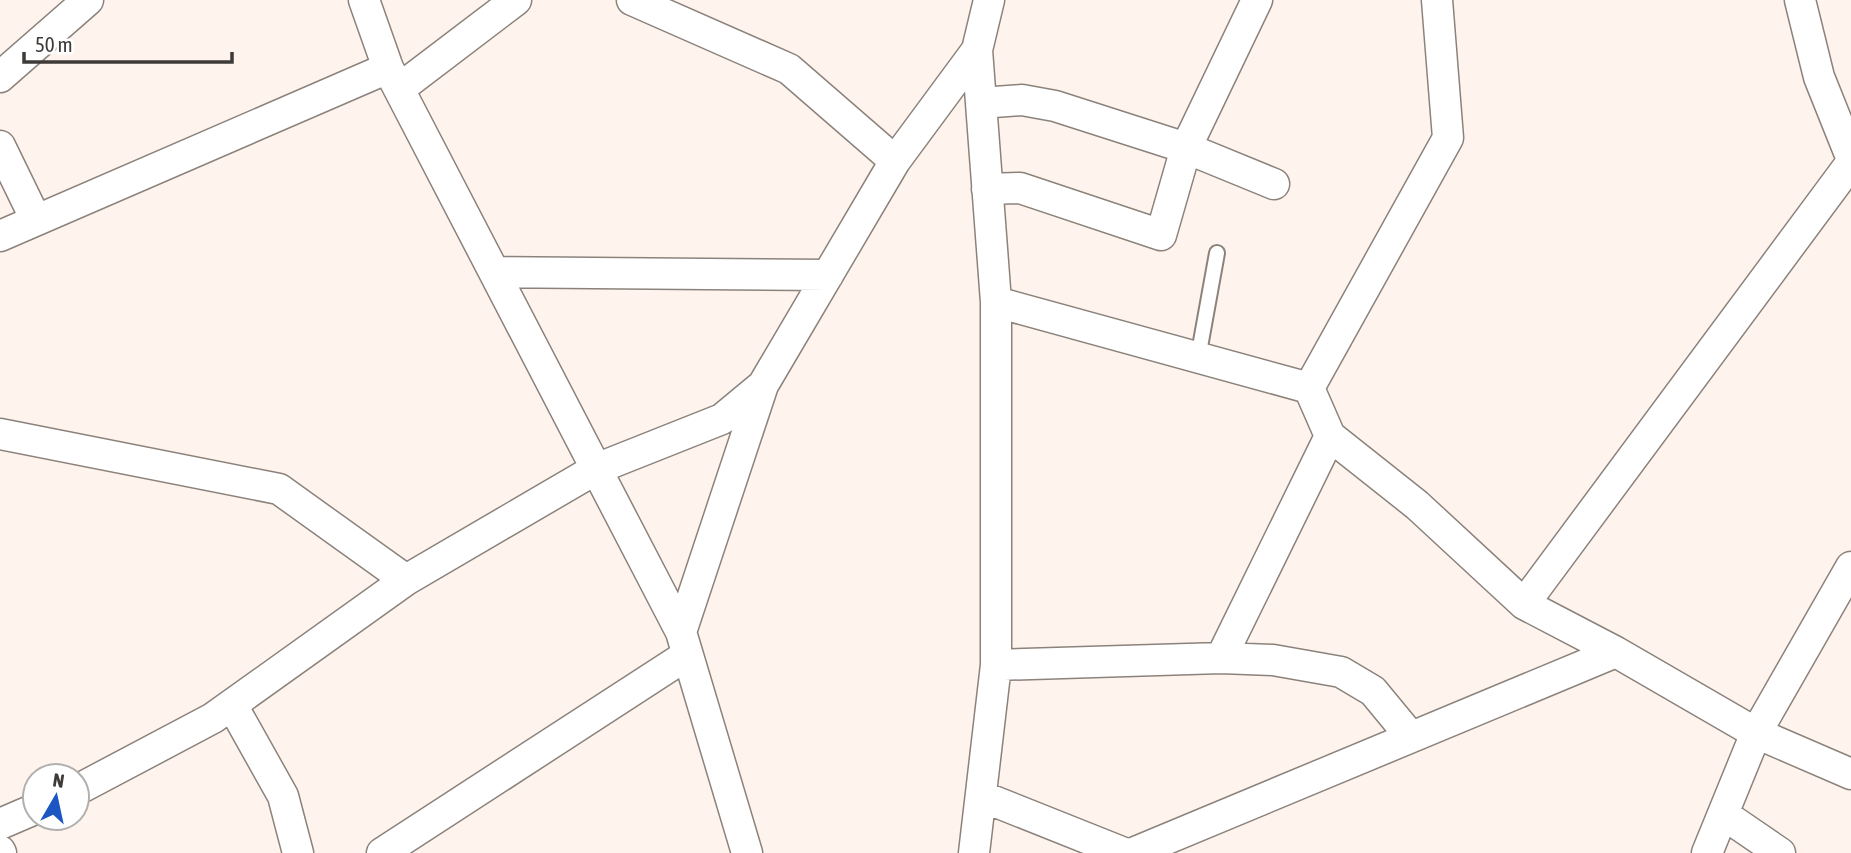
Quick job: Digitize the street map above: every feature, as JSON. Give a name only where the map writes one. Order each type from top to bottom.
[{"type":"street","points":[[364,0],[394,79],[684,644],[747,853]]},
{"type":"street","points":[[0,236],[394,79],[516,0]]},
{"type":"street","points":[[632,0],[789,69],[895,161]]},
{"type":"street","points":[[974,853],[996,665],[996,302],[977,50],[989,0]]},
{"type":"street","points":[[987,189],[1020,188],[1161,235],[1186,148],[1257,0]]},
{"type":"street","points":[[1309,388],[1448,138],[1437,0]]},
{"type":"street","points":[[1800,0],[1819,77],[1851,157]]},
{"type":"street","points":[[0,77],[79,3]]},
{"type":"street","points":[[382,853],[684,644],[763,385],[895,161],[977,50]]},
{"type":"street","points":[[981,103],[1021,100],[1055,106],[1186,148],[1274,184]]},
{"type":"street","points":[[0,146],[36,220]]},
{"type":"street","points":[[1524,604],[1851,163]]},
{"type":"street","points":[[494,272],[828,275]]},
{"type":"street","points":[[996,302],[1309,388]]},
{"type":"street","points":[[91,783],[213,718],[405,580],[596,469],[722,419],[763,385]]},
{"type":"street","points":[[1309,388],[1330,436],[1417,505],[1524,604],[1616,652],[1756,733],[1851,774]]},
{"type":"street","points":[[0,434],[279,489],[405,580]]},
{"type":"street","points":[[1221,657],[1330,436]]},
{"type":"street","points":[[1707,853],[1756,733],[1851,568]]},
{"type":"street","points":[[1133,853],[1616,652]]},
{"type":"street","points":[[996,665],[1221,657],[1273,660],[1341,672],[1373,691],[1411,737]]},
{"type":"street","points":[[232,705],[284,796],[298,853]]},
{"type":"street","points":[[981,796],[1124,853]]},
{"type":"street","points":[[1723,814],[1780,853]]},
{"type":"street","points":[[0,824],[21,815]]},
{"type":"lane","points":[[1199,358],[1217,253]]}]
